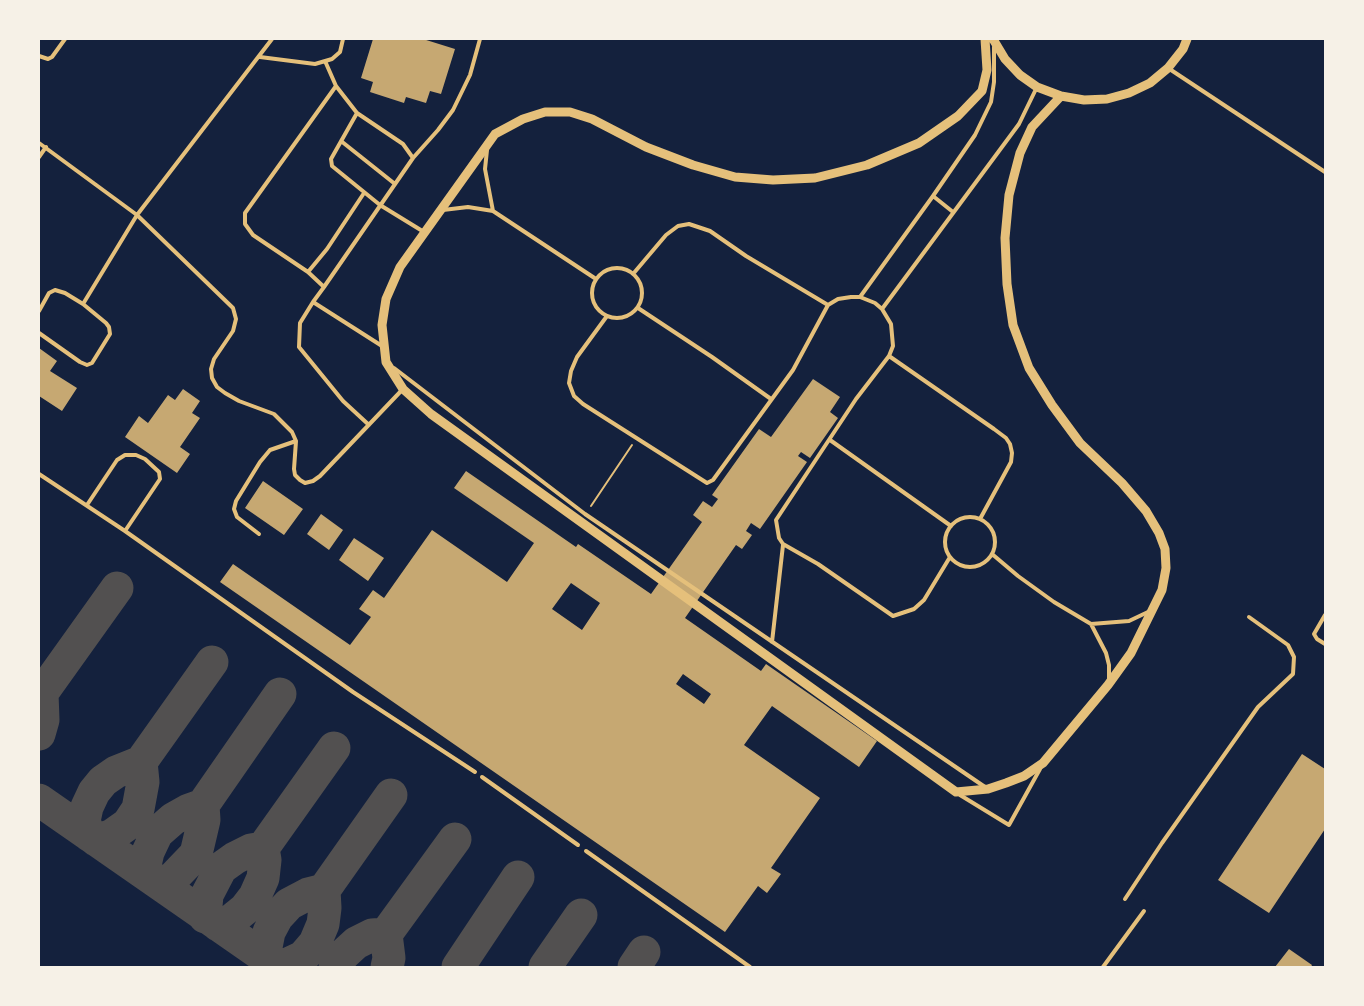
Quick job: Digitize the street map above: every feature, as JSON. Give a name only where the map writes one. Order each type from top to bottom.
[{"type":"street","points":[[991,40],[1020,75],[1037,87],[1061,96],[1084,100],[1107,99],[1129,93],[1150,83],[1168,68],[1183,49],[1187,39]]},
{"type":"street","points":[[991,40],[982,91],[958,116],[919,143],[867,165],[815,178],[773,180],[735,177],[693,165],[646,147],[592,119],[570,112],[545,112],[523,118],[495,134],[400,267],[386,299],[382,326],[386,362],[403,389],[431,414],[956,792],[988,789],[1024,776],[1043,763],[1108,685],[1131,652],[1162,590],[1166,567],[1165,549],[1159,532],[1146,511],[1122,483],[1080,443],[1052,405],[1029,368],[1013,326],[1007,284],[1005,238],[1009,195],[1020,153],[1032,127],[1061,96]]},
{"type":"lane","points":[[39,56],[48,59],[52,57],[65,39]]},
{"type":"lane","points":[[83,304],[137,215],[272,39]]},
{"type":"lane","points":[[259,57],[315,64],[326,62],[340,52],[343,39]]},
{"type":"lane","points":[[369,425],[343,401],[299,346],[300,323],[413,158],[453,110],[470,75],[480,39]]},
{"type":"lane","points":[[860,297],[975,135],[991,102],[994,81],[991,40]]},
{"type":"lane","points":[[326,62],[336,86],[357,113],[403,144],[413,158]]},
{"type":"lane","points":[[1168,68],[1325,172]]},
{"type":"lane","points":[[324,287],[308,272],[253,235],[245,224],[245,213],[336,86]]},
{"type":"lane","points":[[882,309],[1019,124],[1037,87]]},
{"type":"lane","points":[[357,113],[332,159],[332,166],[364,194],[425,232]]},
{"type":"lane","points":[[341,141],[395,184]]},
{"type":"lane","points":[[39,143],[137,215],[233,308],[236,319],[233,331],[214,359],[211,369],[212,378],[217,387],[239,401],[274,414],[292,432],[296,441],[295,475],[305,483],[320,476],[403,389]]},
{"type":"lane","points":[[487,146],[485,169],[493,211]]},
{"type":"lane","points":[[39,157],[46,147]]},
{"type":"lane","points":[[308,272],[327,249],[364,194]]},
{"type":"lane","points":[[933,196],[953,212]]},
{"type":"lane","points":[[442,210],[468,207],[493,211],[596,279]]},
{"type":"lane","points":[[633,274],[666,235],[678,226],[689,224],[710,231],[828,305]]},
{"type":"lane","points":[[613,268],[624,269],[633,274],[640,285],[641,297],[638,308],[622,317],[607,316],[597,309],[592,300],[592,290],[596,279],[613,268]]},
{"type":"lane","points":[[39,310],[49,293],[55,290],[65,293],[106,323],[110,334],[92,363],[87,365],[39,333]]},
{"type":"lane","points":[[607,316],[577,357],[571,371],[569,383],[574,396],[583,404],[709,483],[794,370],[828,305],[838,299],[860,297],[875,303],[882,309],[891,324],[893,346],[889,356],[856,399],[776,520],[779,538],[783,544],[818,564],[893,615],[914,609],[924,600],[950,557]]},
{"type":"lane","points":[[313,302],[385,348]]},
{"type":"lane","points":[[638,308],[771,399]]},
{"type":"lane","points":[[889,356],[1006,438],[1010,444],[1011,462],[980,519]]},
{"type":"lane","points":[[386,362],[585,514],[988,789]]},
{"type":"lane","points":[[830,440],[951,526]]},
{"type":"lane","points":[[259,534],[237,517],[234,509],[236,501],[270,450],[296,441]]},
{"type":"lane","points":[[87,505],[117,460],[125,455],[136,455],[145,459],[159,472],[160,479],[124,531]]},
{"type":"lane","points":[[39,474],[87,505],[353,693],[475,772]]},
{"type":"lane","points":[[970,517],[980,519],[991,528],[995,541],[992,554],[983,563],[972,567],[960,565],[950,557],[945,547],[945,536],[959,519],[970,517]]},
{"type":"lane","points":[[772,642],[783,544]]},
{"type":"lane","points":[[992,554],[1054,602],[1091,624],[1101,641],[1109,665],[1108,685]]},
{"type":"lane","points":[[1091,624],[1129,621],[1153,609]]},
{"type":"lane","points":[[1325,615],[1314,634],[1325,644]]},
{"type":"lane","points":[[1125,899],[1258,706],[1293,674],[1294,657],[1288,645],[1249,617]]},
{"type":"lane","points":[[956,792],[1009,825],[1043,763]]},
{"type":"lane","points":[[482,777],[578,845]]},
{"type":"lane","points":[[586,850],[750,967]]},
{"type":"lane","points":[[1103,967],[1144,911]]},
{"type":"path","points":[[591,506],[637,438]]},
{"type":"building","points":[[373,39],[423,39],[455,49],[441,94],[430,91],[426,103],[406,97],[404,103],[370,92],[373,82],[361,78]]},
{"type":"building","points":[[39,348],[57,361],[50,371],[77,388],[62,411],[39,396]]},
{"type":"building","points":[[813,379],[840,397],[830,412],[838,418],[810,458],[801,452],[798,456],[807,462],[760,529],[751,523],[746,531],[752,535],[742,549],[736,545],[685,618],[761,671],[766,664],[877,741],[859,767],[772,706],[744,745],[820,798],[771,868],[781,874],[767,893],[758,886],[725,932],[220,582],[233,564],[350,645],[371,617],[359,609],[373,590],[384,598],[432,530],[507,582],[534,543],[454,488],[466,471],[576,547],[578,544],[651,594],[702,522],[693,515],[703,501],[712,507],[718,499],[712,495],[759,429],[771,437]],"holes":[[[571,583],[600,603],[582,630],[552,609]],[[683,674],[711,694],[704,704],[676,684]]]},
{"type":"building","points":[[183,389],[200,401],[192,413],[200,418],[180,447],[190,454],[177,473],[125,437],[139,416],[148,423],[168,395],[175,400]]},
{"type":"building","points":[[263,481],[303,509],[284,535],[245,508]]},
{"type":"building","points":[[321,514],[343,530],[329,550],[307,534]]},
{"type":"building","points":[[354,538],[384,558],[368,581],[339,560]]},
{"type":"building","points":[[1302,754],[1325,769],[1325,829],[1269,913],[1218,880]]},
{"type":"building","points":[[1289,949],[1312,965],[1311,967],[1275,967]]},
{"type":"taxiway","points":[[39,694],[42,693],[117,588]]},
{"type":"taxiway","points":[[96,840],[111,836],[128,824],[138,809],[143,782],[141,762],[212,662]]},
{"type":"taxiway","points":[[39,734],[43,720],[42,693]]},
{"type":"taxiway","points":[[160,884],[173,878],[196,854],[204,820],[203,805],[280,694]]},
{"type":"taxiway","points":[[218,925],[229,922],[245,909],[255,896],[263,878],[265,860],[263,848],[334,748]]},
{"type":"taxiway","points":[[89,835],[84,821],[94,792],[103,781],[116,772],[141,762]]},
{"type":"taxiway","points":[[277,965],[288,964],[303,957],[315,943],[323,924],[324,890],[391,795]]},
{"type":"taxiway","points":[[39,800],[279,967]]},
{"type":"taxiway","points":[[148,875],[145,865],[157,833],[173,819],[203,805]]},
{"type":"taxiway","points":[[387,967],[389,958],[386,934],[455,839]]},
{"type":"taxiway","points":[[205,917],[207,895],[221,868],[251,850],[263,848]]},
{"type":"taxiway","points":[[458,967],[518,877]]},
{"type":"taxiway","points":[[267,958],[266,947],[269,932],[277,917],[289,904],[308,894],[324,890]]},
{"type":"taxiway","points":[[545,967],[581,915]]},
{"type":"taxiway","points":[[335,967],[343,955],[356,943],[372,935],[386,934]]},
{"type":"taxiway","points":[[634,967],[644,952]]}]
